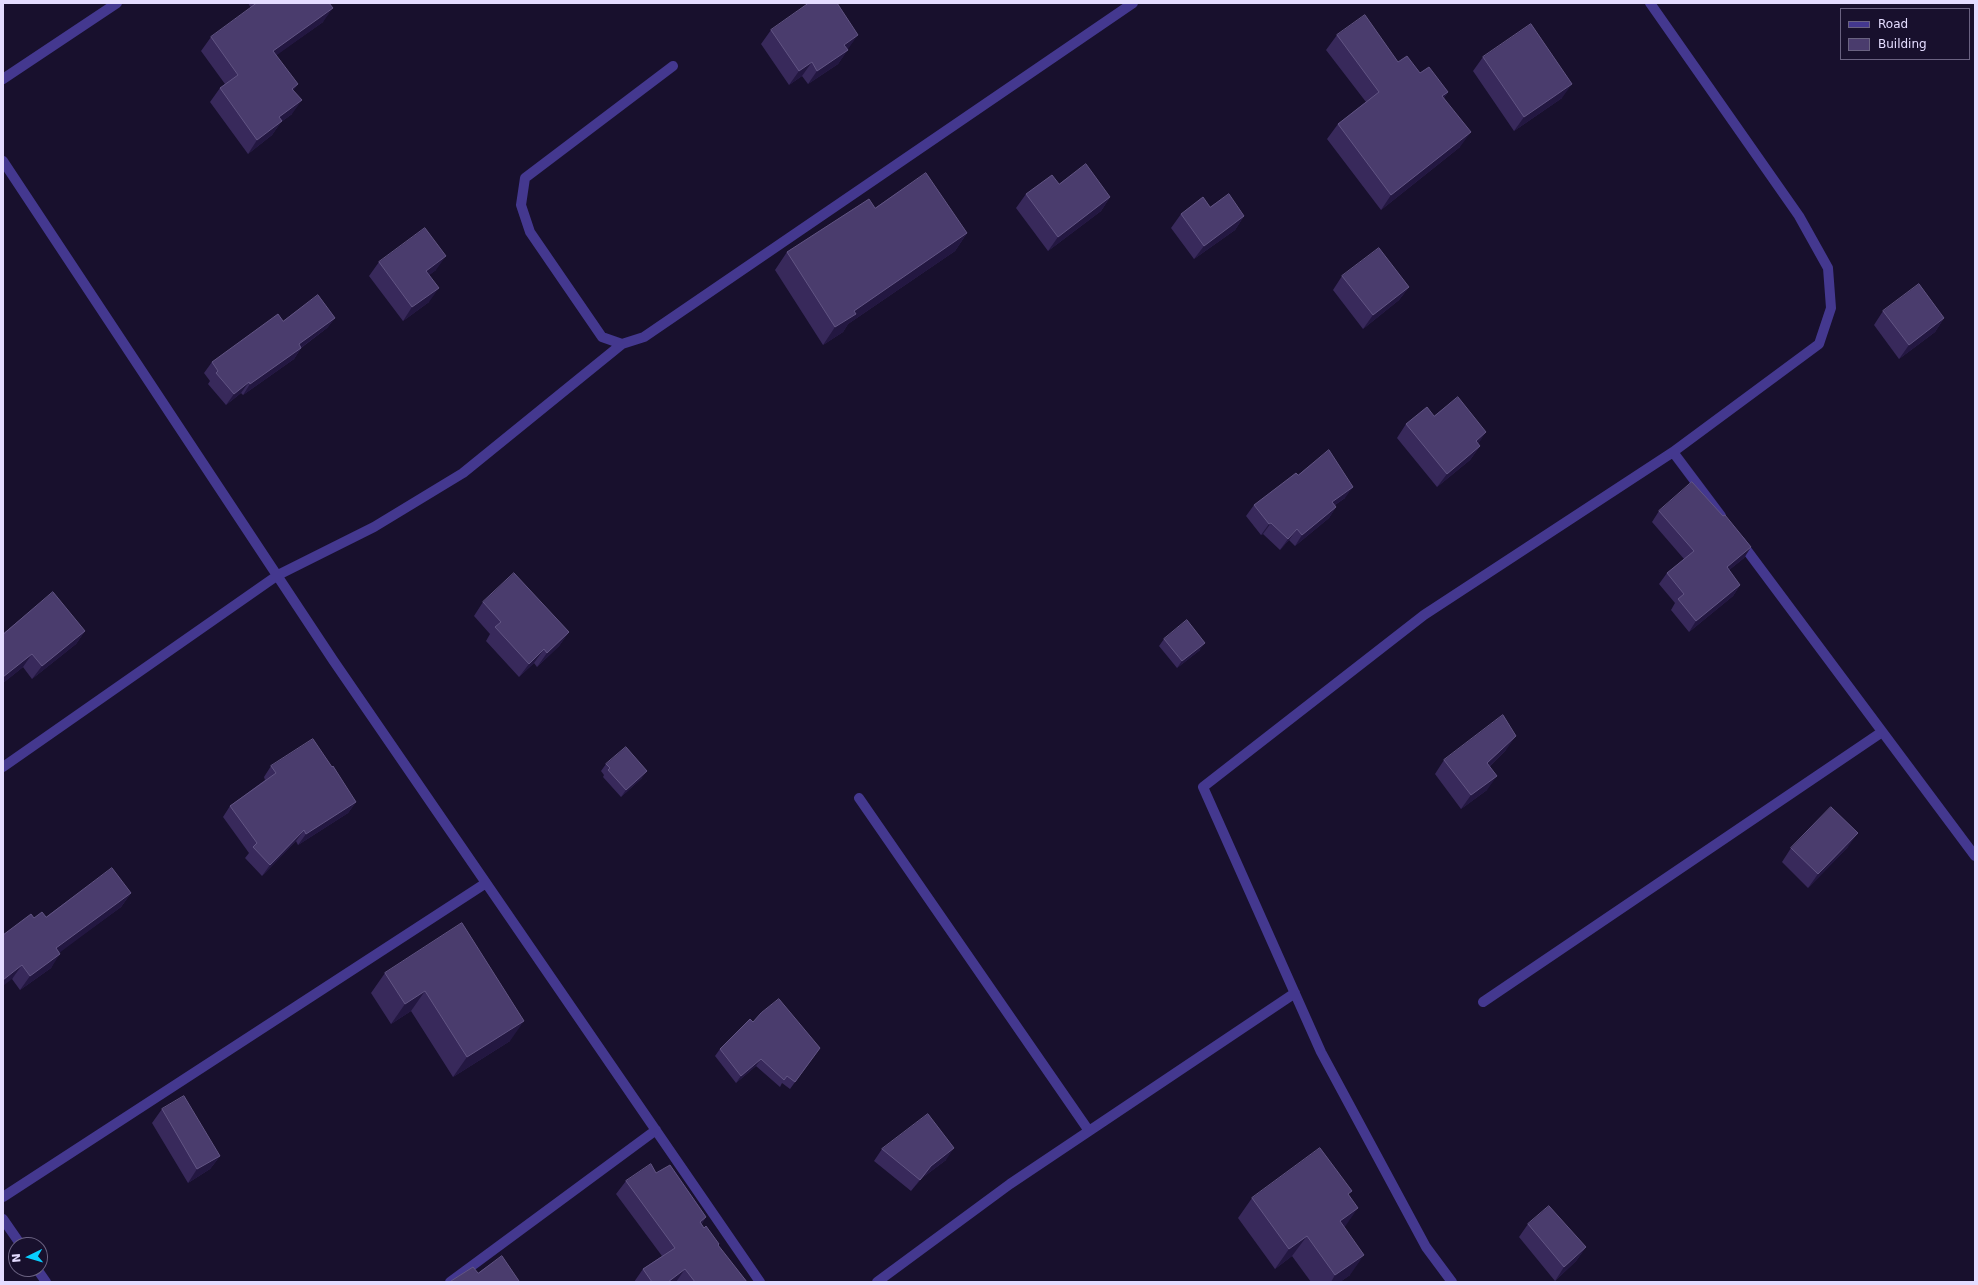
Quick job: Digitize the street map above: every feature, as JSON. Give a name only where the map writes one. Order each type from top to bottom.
[{"type":"street","points":[[3,79],[117,3]]},
{"type":"street","points":[[3,767],[278,576],[374,527],[463,473],[622,344],[644,337],[1133,3]]},
{"type":"street","points":[[1452,1282],[1426,1247],[1321,1052],[1203,787],[1424,616],[1673,452],[1819,344],[1831,308],[1828,268],[1799,216],[1650,3]]},
{"type":"street","points":[[622,344],[602,337],[530,232],[521,204],[525,178],[672,66]]},
{"type":"street","points":[[3,161],[333,660],[760,1282]]},
{"type":"street","points":[[1673,452],[1725,522]]},
{"type":"street","points":[[1735,534],[1975,856]]},
{"type":"street","points":[[1483,1002],[1882,732]]},
{"type":"street","points":[[859,798],[1090,1131]]},
{"type":"street","points":[[3,1197],[486,883]]},
{"type":"street","points":[[877,1282],[1010,1184],[1295,993]]},
{"type":"street","points":[[450,1282],[656,1130]]},
{"type":"street","points":[[3,1219],[15,1237]]},
{"type":"building","points":[[257,3],[329,3],[333,8],[273,51],[298,84],[292,89],[302,100],[279,117],[282,121],[257,140],[220,88],[238,75],[211,37]]},
{"type":"building","points":[[809,3],[837,3],[858,35],[844,45],[848,50],[817,71],[812,62],[799,71],[771,30]]},
{"type":"building","points":[[1365,15],[1398,62],[1407,56],[1420,73],[1429,67],[1448,92],[1442,96],[1471,132],[1391,195],[1338,124],[1379,92],[1337,35]]},
{"type":"building","points":[[1531,24],[1572,84],[1524,117],[1483,57]]},
{"type":"building","points":[[1086,164],[1110,197],[1058,237],[1026,194],[1052,175],[1059,184]]},
{"type":"building","points":[[926,173],[967,233],[854,311],[856,314],[835,327],[787,252],[869,199],[875,208]]},
{"type":"building","points":[[1229,194],[1244,216],[1204,246],[1181,214],[1203,197],[1210,207]]},
{"type":"building","points":[[425,228],[446,256],[426,271],[439,288],[412,307],[379,262]]},
{"type":"building","points":[[1379,248],[1409,287],[1373,315],[1342,276]]},
{"type":"building","points":[[1919,284],[1944,318],[1909,345],[1883,311]]},
{"type":"building","points":[[318,295],[335,318],[299,344],[301,348],[250,384],[249,382],[234,394],[216,373],[218,371],[212,362],[278,314],[283,321]]},
{"type":"building","points":[[1458,397],[1486,432],[1476,441],[1480,446],[1447,474],[1406,424],[1427,407],[1434,416]]},
{"type":"building","points":[[1329,450],[1353,487],[1332,502],[1336,507],[1302,535],[1297,529],[1288,539],[1271,523],[1269,524],[1254,505],[1296,473],[1298,475]]},
{"type":"building","points":[[1692,482],[1723,516],[1725,515],[1751,547],[1727,567],[1740,585],[1696,621],[1678,599],[1684,594],[1667,573],[1694,551],[1659,511]]},
{"type":"building","points":[[514,573],[569,632],[547,653],[544,649],[529,664],[495,627],[501,622],[483,602]]},
{"type":"building","points":[[53,592],[85,631],[42,666],[32,654],[3,677],[3,632],[4,633]]},
{"type":"building","points":[[1187,620],[1205,643],[1182,661],[1164,639]]},
{"type":"building","points":[[1503,715],[1516,736],[1487,763],[1497,776],[1471,795],[1444,760]]},
{"type":"building","points":[[313,739],[332,767],[333,766],[356,802],[306,834],[304,830],[270,865],[253,847],[257,843],[230,806],[276,773],[271,766]]},
{"type":"building","points":[[626,747],[647,771],[626,790],[608,770],[610,768],[606,764]]},
{"type":"building","points":[[1831,807],[1858,833],[1818,874],[1791,848]]},
{"type":"building","points":[[112,868],[131,893],[56,948],[60,954],[30,976],[22,965],[3,980],[3,935],[31,914],[34,918],[42,912],[46,917]]},
{"type":"building","points":[[462,923],[524,1021],[467,1057],[425,991],[405,1004],[385,973]]},
{"type":"building","points":[[779,999],[820,1048],[795,1082],[787,1076],[784,1080],[761,1059],[741,1076],[720,1049],[750,1019],[753,1022],[761,1013]]},
{"type":"building","points":[[184,1096],[220,1156],[197,1169],[162,1109]]},
{"type":"building","points":[[928,1114],[954,1148],[931,1166],[920,1180],[882,1149]]},
{"type":"building","points":[[1320,1148],[1352,1191],[1348,1194],[1358,1208],[1340,1221],[1364,1255],[1335,1275],[1307,1236],[1289,1249],[1252,1198]]},
{"type":"building","points":[[651,1164],[656,1173],[670,1165],[706,1217],[700,1222],[704,1228],[706,1226],[719,1244],[718,1245],[747,1282],[695,1282],[685,1269],[668,1282],[652,1282],[643,1269],[675,1248],[626,1181]]},
{"type":"building","points":[[1549,1206],[1586,1247],[1564,1267],[1528,1224]]},
{"type":"building","points":[[502,1256],[519,1281],[451,1281],[473,1267],[478,1273]]}]
